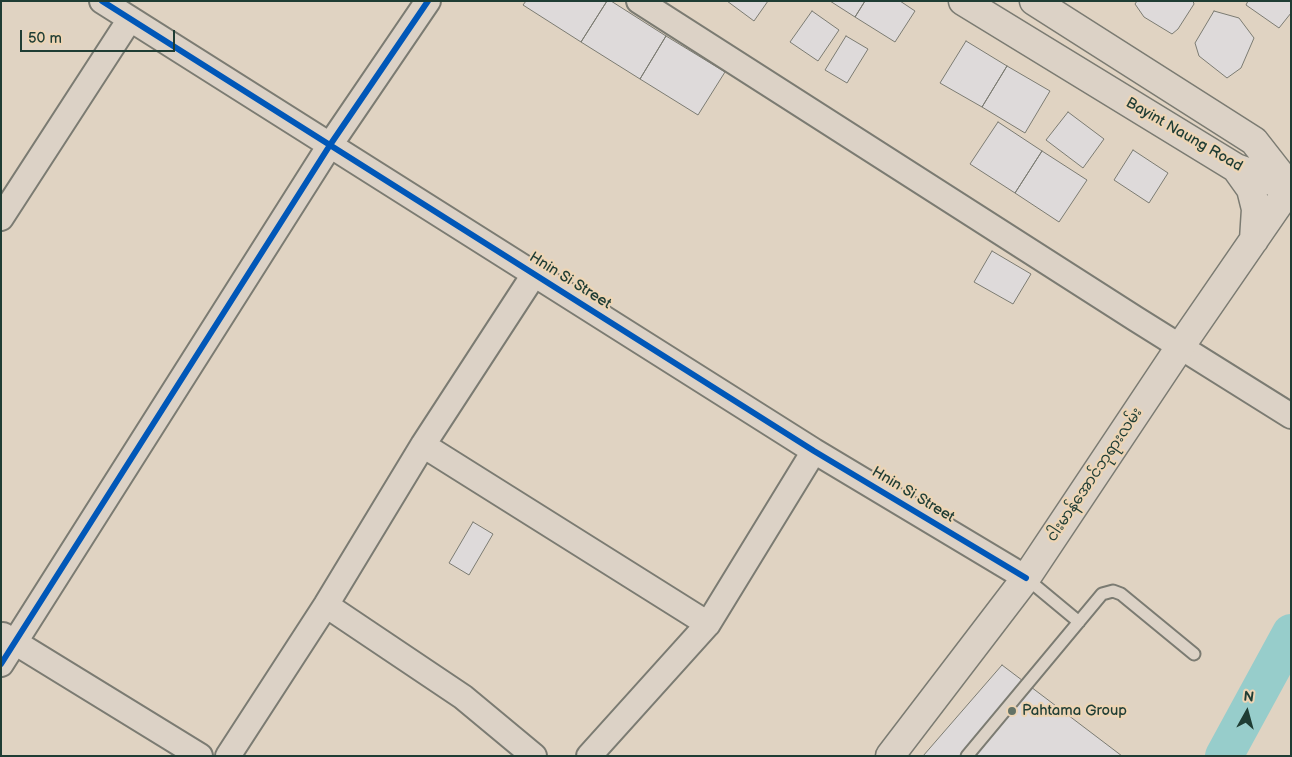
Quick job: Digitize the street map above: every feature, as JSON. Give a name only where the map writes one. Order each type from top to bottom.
[{"type":"main road","name":"Bayint Naung Road","points":[[963,1],[1236,168],[1290,187]]},
{"type":"main road","name":"Bayint Naung Road","points":[[1034,1],[1254,141],[1290,187]]},
{"type":"main road","points":[[1254,141],[1273,150],[1291,152]]},
{"type":"main road","points":[[1236,168],[1252,189],[1256,209],[1254,240]]},
{"type":"main road","name":"ငါးမာန်အောင်ဘုရားလမ်း","points":[[890,756],[1026,578],[1180,347],[1290,187]]},
{"type":"main road","points":[[1254,240],[1275,222],[1291,217]]},
{"type":"street","name":"Hnin Si Street","points":[[102,1],[814,451],[1026,578]]},
{"type":"street","points":[[1,664],[8,639],[330,145],[428,1]]},
{"type":"street","points":[[639,1],[1291,416]]},
{"type":"street","points":[[1,218],[130,19]]},
{"type":"street","points":[[228,756],[326,604],[423,445],[535,273]]},
{"type":"street","points":[[423,445],[708,624]]},
{"type":"street","points":[[589,756],[708,624],[814,451]]},
{"type":"street","points":[[326,604],[463,697],[534,756]]},
{"type":"street","points":[[8,639],[200,756]]},
{"type":"lane","points":[[1026,578],[1079,622]]},
{"type":"lane","points":[[968,756],[1102,594],[1112,591],[1121,594],[1194,654]]},
{"type":"building","points":[[526,1],[607,1],[581,42],[523,5]]},
{"type":"building","points":[[607,1],[611,1],[666,36],[640,79],[581,42]]},
{"type":"building","points":[[727,1],[768,1],[754,21]]},
{"type":"building","points":[[830,1],[865,1],[855,17]]},
{"type":"building","points":[[865,1],[900,1],[915,11],[895,42],[855,17]]},
{"type":"building","points":[[1137,1],[1193,1],[1194,4],[1178,29],[1172,34],[1144,17],[1135,4]]},
{"type":"building","points":[[1248,1],[1291,1],[1291,13],[1279,28],[1246,5]]},
{"type":"building","points":[[812,11],[839,30],[818,61],[790,42]]},
{"type":"building","points":[[1214,11],[1239,18],[1254,38],[1241,68],[1227,78],[1199,56],[1195,43]]},
{"type":"building","points":[[666,36],[725,72],[698,115],[640,79]]},
{"type":"building","points":[[846,36],[868,49],[847,83],[825,70]]},
{"type":"building","points":[[966,41],[1007,66],[982,107],[940,83]]},
{"type":"building","points":[[1007,66],[1050,91],[1025,133],[982,107]]},
{"type":"building","points":[[1068,112],[1104,139],[1083,168],[1046,140]]},
{"type":"building","points":[[998,122],[1042,151],[1015,193],[970,164]]},
{"type":"building","points":[[1133,150],[1168,173],[1149,203],[1114,180]]},
{"type":"building","points":[[1042,151],[1087,180],[1059,222],[1015,193]]},
{"type":"building","points":[[992,251],[1031,274],[1013,304],[974,282]]},
{"type":"building","points":[[473,522],[493,534],[469,575],[449,563]]},
{"type":"building","name":"Pahtama Group","points":[[1002,665],[1122,756],[923,756]]},
{"type":"waterway","points":[[1224,756],[1291,633]]},
{"type":"cycle path","points":[[102,1],[814,451],[1026,578]]},
{"type":"cycle path","points":[[1,664],[330,145],[428,1]]},
{"type":"place","name":"Pahtama Group","points":[[1012,711]]}]
